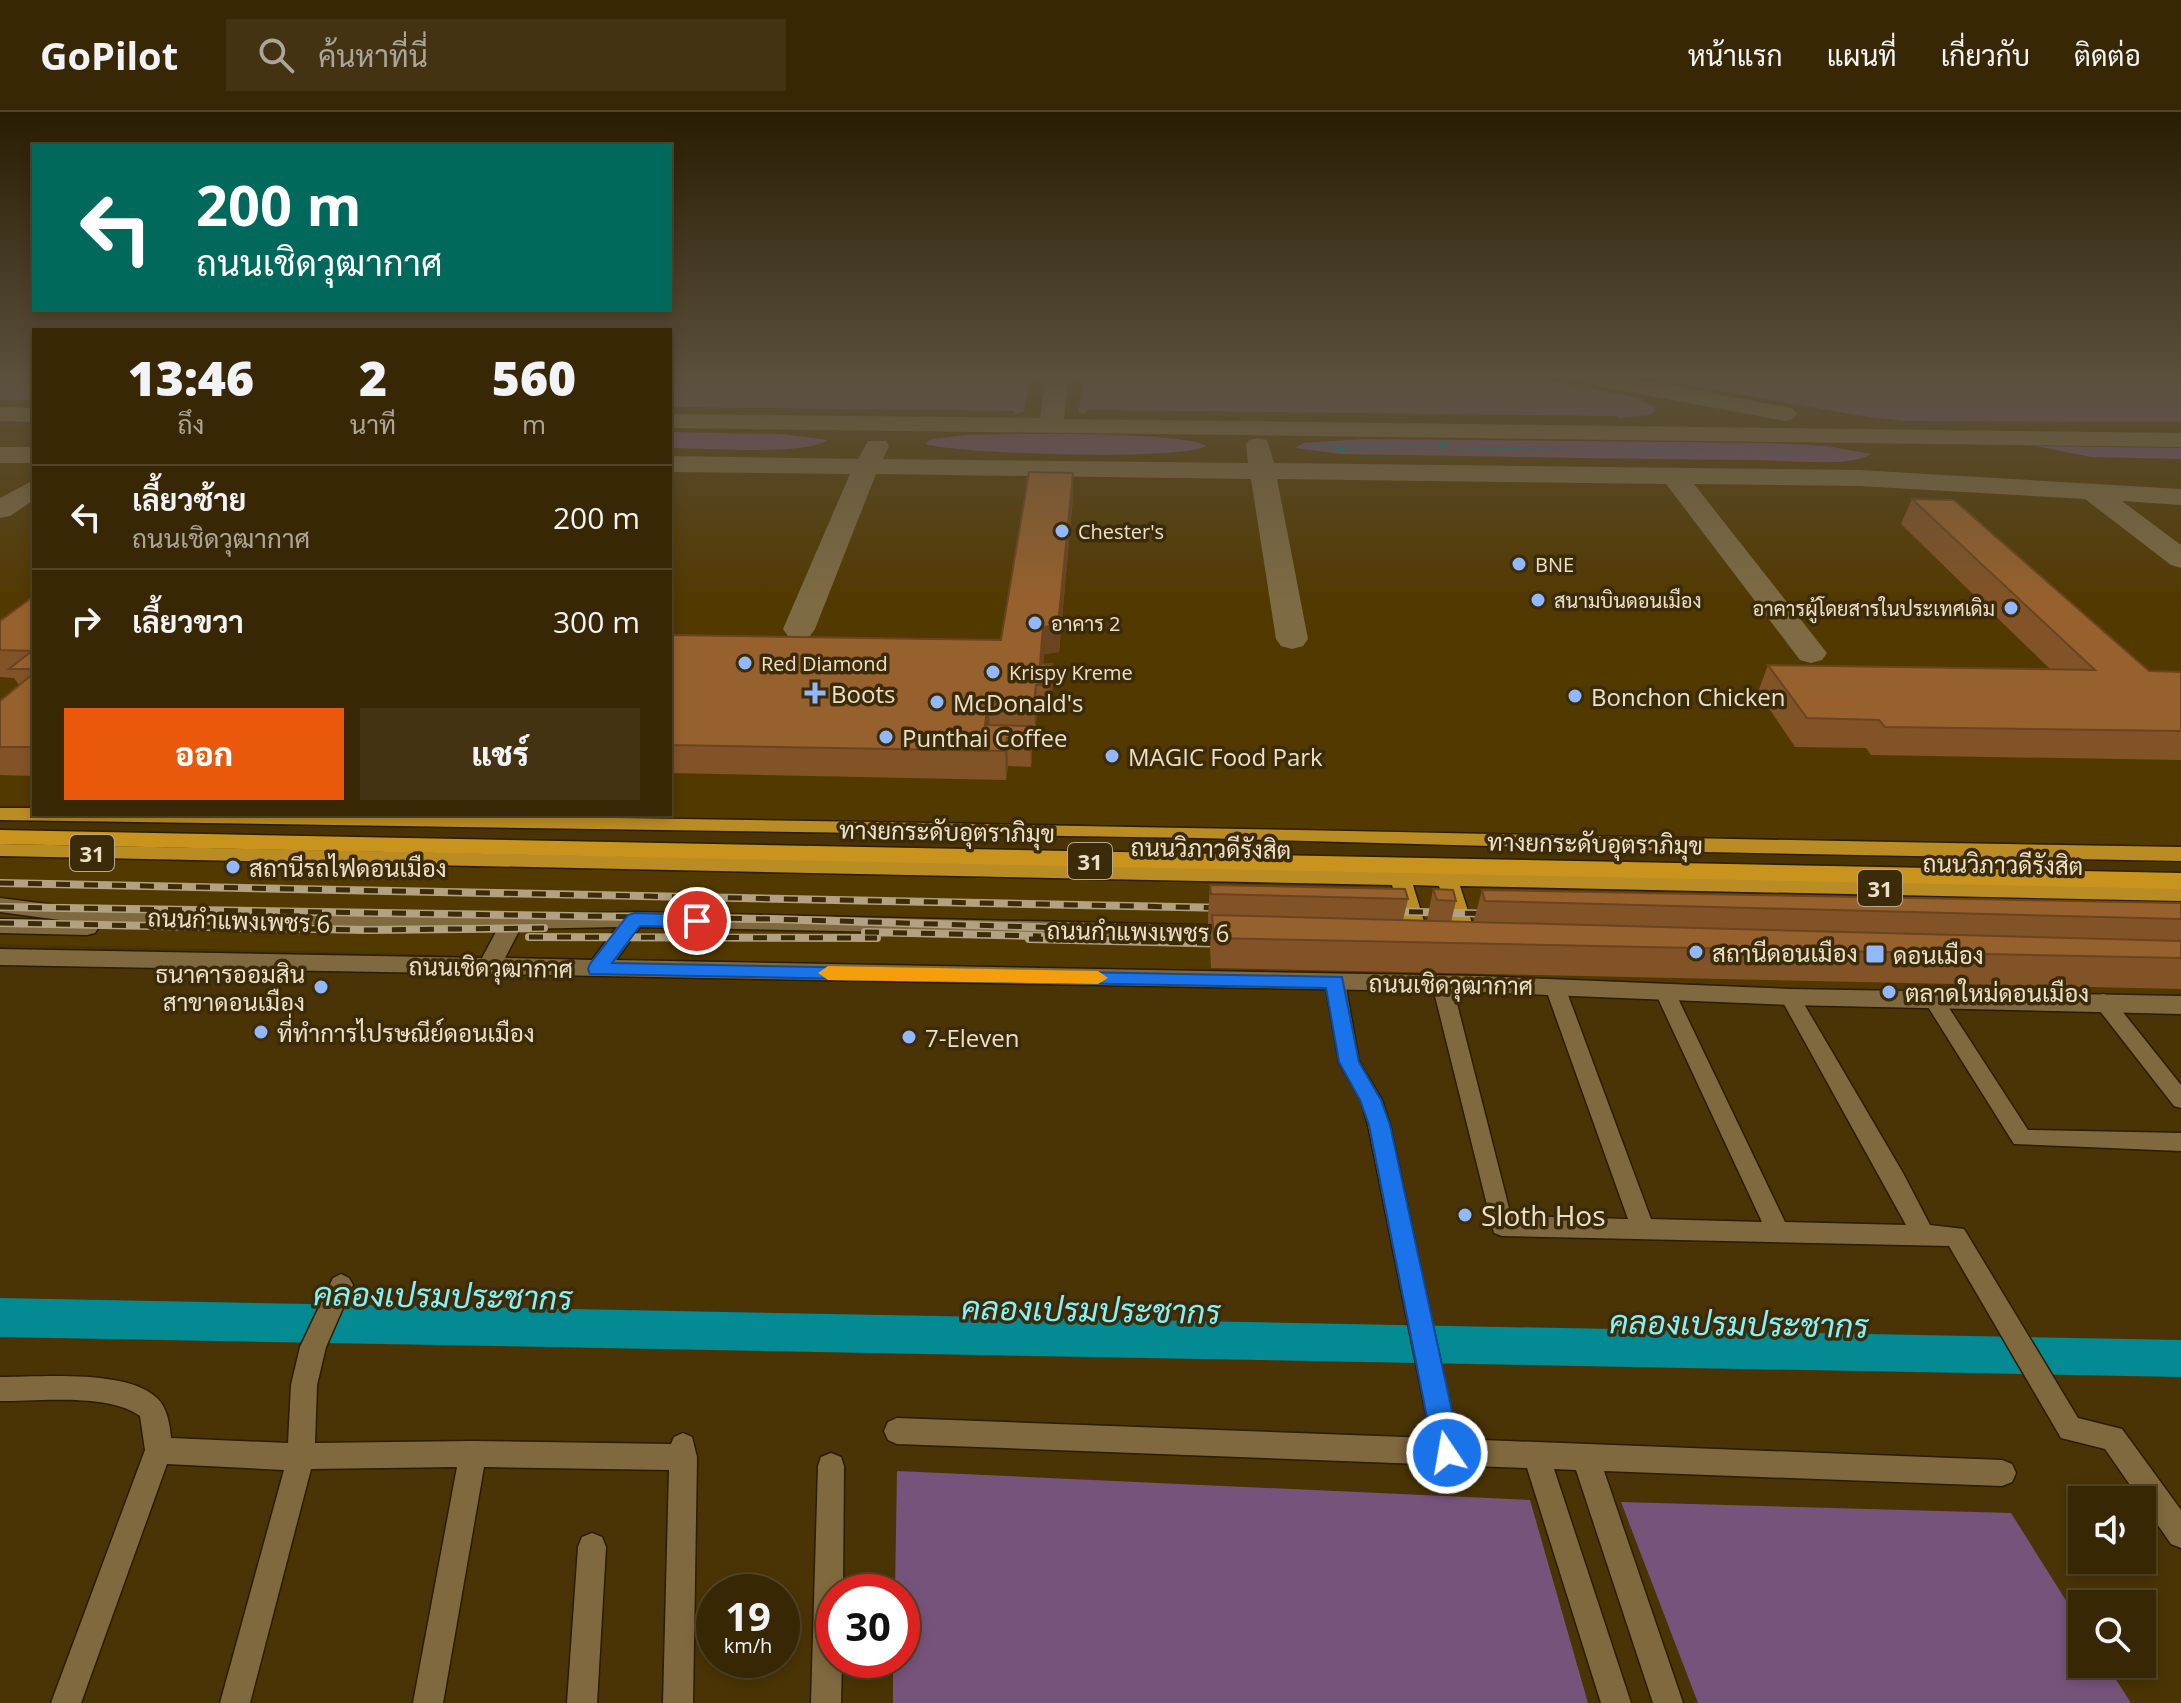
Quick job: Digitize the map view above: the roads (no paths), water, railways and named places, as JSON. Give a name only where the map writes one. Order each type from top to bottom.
[{"type":"highway","name":"ถนนวิภาวดีรังสิต","points":[[0,814],[32,814]]},
{"type":"highway","name":"ถนนวิภาวดีรังสิต","points":[[133,816],[1199,832],[1703,846],[2181,854]]},
{"type":"highway","name":"ทางยกระดับอุตราภิมุข","points":[[0,822],[2181,866]]},
{"type":"highway","name":"ทางยกระดับอุตราภิมุข","points":[[0,837],[2181,881]]},
{"type":"highway","name":"ถนนวิภาวดีรังสิต","points":[[0,850],[2181,894]]},
{"type":"highway","points":[[1400,877],[1410,938]]},
{"type":"highway","points":[[1447,878],[1451,899],[1474,940]]},
{"type":"main road","name":"ถนนกำแพงเพชร 6","points":[[0,905],[63,913],[201,921],[479,923],[635,919],[1259,934]]},
{"type":"main road","points":[[597,969],[635,919]]},
{"type":"main road","points":[[489,966],[512,922]]},
{"type":"main road","name":"ถนนกำแพงเพชร 6","points":[[0,926],[402,933],[479,923]]},
{"type":"main road","points":[[1410,938],[1474,940]]},
{"type":"main road","name":"ถนนเชิดวุฒากาศ","points":[[0,957],[1442,984],[1790,997],[2103,1001],[2181,1005]]},
{"type":"street","points":[[1335,982],[1349,1062],[1371,1100],[1379,1125],[1447,1453]]},
{"type":"street","points":[[1442,984],[1501,1225],[1956,1236],[2070,1429],[2113,1438],[2181,1534]]},
{"type":"street","points":[[1555,987],[1643,1230]]},
{"type":"street","points":[[1664,990],[1779,1233]]},
{"type":"street","points":[[1790,997],[1895,1179],[1923,1235]]},
{"type":"street","points":[[1933,999],[2022,1138],[2181,1142]]},
{"type":"street","points":[[2103,1001],[2181,1100]]},
{"type":"street","points":[[235,1703],[301,1456],[304,1385],[313,1347],[337,1293]]},
{"type":"street","points":[[0,1389],[135,1397],[149,1407],[156,1426],[158,1450],[66,1703]]},
{"type":"street","points":[[897,1431],[2002,1473]]},
{"type":"street","points":[[158,1450],[255,1457],[684,1451],[678,1703]]},
{"type":"street","points":[[428,1703],[473,1454]]},
{"type":"street","points":[[1536,1455],[1616,1703]]},
{"type":"street","points":[[1585,1456],[1668,1703]]},
{"type":"street","points":[[826,1703],[831,1466]]},
{"type":"street","points":[[582,1703],[592,1547]]},
{"type":"water","points":[[0,1298],[2181,1340],[2181,1377],[0,1337]]},
{"type":"railway","points":[[0,883],[1229,908]]},
{"type":"railway","points":[[0,907],[771,919],[1233,933]]},
{"type":"railway","points":[[1381,911],[1497,914]]},
{"type":"railway","points":[[0,923],[367,930],[544,928]]},
{"type":"railway","points":[[865,932],[1041,936]]},
{"type":"railway","points":[[529,937],[877,938]]},
{"type":"railway","points":[[1029,939],[1233,944]]},
{"type":"place","name":"Chester's","points":[[1062,531]]},
{"type":"place","name":"BNE","points":[[1519,564]]},
{"type":"place","name":"สนามบินดอนเมือง","points":[[1538,600]]},
{"type":"place","name":"อาคารผู้โดยสารในประเทศเดิม","points":[[2011,608]]},
{"type":"place","name":"อาคาร 2","points":[[1035,623]]},
{"type":"place","name":"Red Diamond","points":[[745,663]]},
{"type":"place","name":"Krispy Kreme","points":[[993,672]]},
{"type":"place","name":"Boots","points":[[815,693]]},
{"type":"place","name":"Bonchon Chicken","points":[[1575,696]]},
{"type":"place","name":"McDonald's","points":[[937,702]]},
{"type":"place","name":"Punthai Coffee","points":[[886,737]]},
{"type":"place","name":"MAGIC Food Park","points":[[1112,756]]},
{"type":"place","name":"สถานีรถไฟดอนเมือง","points":[[233,867]]},
{"type":"place","name":"สถานีดอนเมือง","points":[[1696,952]]},
{"type":"place","name":"ดอนเมือง","points":[[1875,954]]},
{"type":"place","name":"ธนาคารออมสิน สาขาดอนเมือง","points":[[321,987]]},
{"type":"place","name":"ตลาดใหม่ดอนเมือง","points":[[1889,992]]},
{"type":"place","name":"ที่ทำการไปรษณีย์ดอนเมือง","points":[[261,1032]]},
{"type":"place","name":"7-Eleven","points":[[909,1037]]},
{"type":"place","name":"Sloth Hos","points":[[1465,1215]]},
{"type":"water label","name":"คลองเปรมประชากร","points":[[443,1295]]},
{"type":"water label","name":"คลองเปรมประชากร","points":[[1091,1309]]},
{"type":"water label","name":"คลองเปรมประชากร","points":[[1739,1323]]}]
